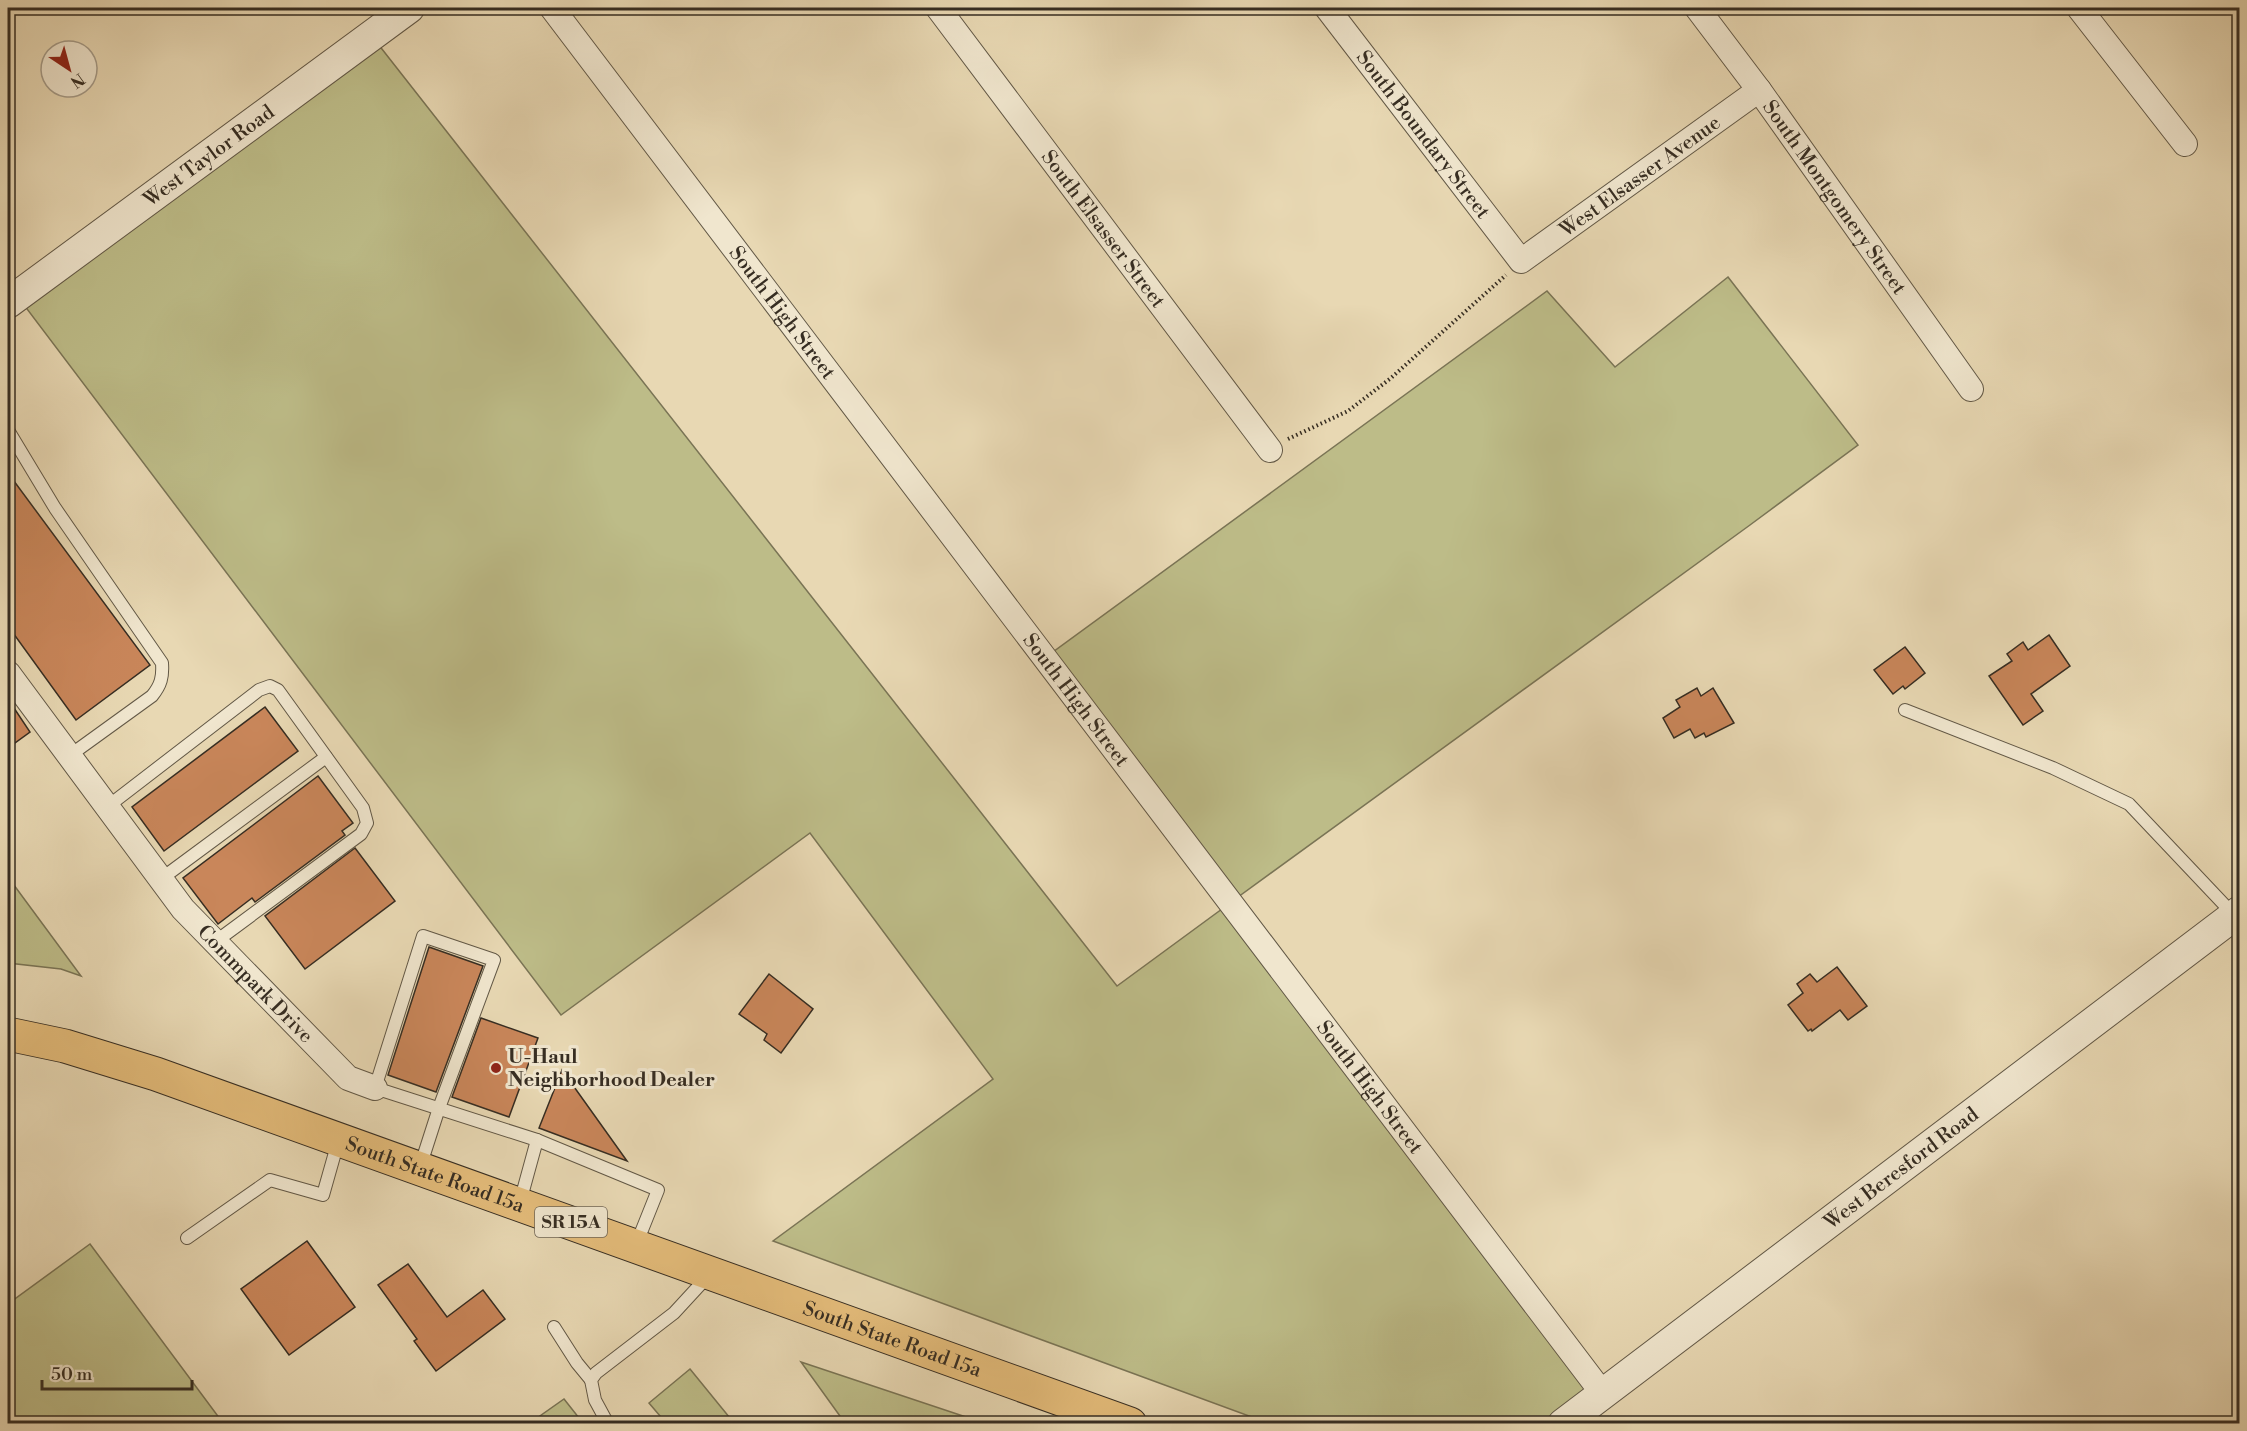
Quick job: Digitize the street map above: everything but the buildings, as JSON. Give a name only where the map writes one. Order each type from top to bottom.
[{"type":"highway","name":"South State Road 15a","points":[[8,1034],[64,1046],[156,1074],[1130,1424]]},
{"type":"street","name":"West Taylor Road","points":[[8,303],[409,8]]},
{"type":"street","name":"South High Street","points":[[552,8],[1603,1394]]},
{"type":"street","name":"South Elsasser Street","points":[[938,8],[1270,450]]},
{"type":"street","name":"South Boundary Street","points":[[1327,8],[1521,261]]},
{"type":"street","name":"South Montgomery Street","points":[[1696,8],[1759,90],[1971,390]]},
{"type":"street","points":[[2079,8],[2185,144]]},
{"type":"street","name":"West Elsasser Avenue","points":[[1521,261],[1759,90]]},
{"type":"street","name":"Commpark Drive","points":[[8,673],[183,909],[348,1078],[375,1088]]},
{"type":"street","name":"West Beresford Road","points":[[1563,1424],[2237,913]]},
{"type":"lane","points":[[8,430],[55,508],[162,663],[163,674],[160,685],[152,696],[69,756]]},
{"type":"lane","points":[[107,807],[259,690],[270,686],[278,690],[363,808],[367,823],[362,834],[215,942]]},
{"type":"lane","points":[[1905,710],[2053,768],[2129,804],[2237,913]]},
{"type":"lane","points":[[160,879],[326,757]]},
{"type":"lane","points":[[375,1088],[423,936],[494,960],[439,1108],[420,1168]]},
{"type":"lane","name":"Commpark Drive","points":[[375,1088],[537,1140],[658,1190],[636,1246]]},
{"type":"lane","points":[[187,1238],[270,1180],[323,1195],[339,1139]]},
{"type":"lane","points":[[519,1203],[537,1140]]},
{"type":"lane","points":[[591,1380],[596,1373],[674,1313],[712,1273]]},
{"type":"lane","points":[[554,1327],[577,1364],[591,1380],[595,1400],[608,1424]]},
{"type":"path","points":[[1270,450],[1303,431],[1348,411],[1391,378],[1521,261]]},
{"type":"shaded area","points":[[378,44],[1117,986],[1222,909],[1588,1390],[1544,1423],[1268,1423],[773,1241],[993,1079],[810,833],[561,1015],[24,305]]},
{"type":"shaded area","points":[[1728,277],[1858,445],[1238,897],[1053,652],[1547,291],[1615,367]]},
{"type":"shaded area","points":[[8,877],[81,976],[61,969],[8,963]]},
{"type":"shaded area","points":[[90,1244],[223,1423],[8,1423],[8,1304]]},
{"type":"shaded area","points":[[801,1362],[984,1423],[856,1424],[853,1420],[845,1423]]},
{"type":"shaded area","points":[[690,1369],[734,1423],[666,1423],[649,1403]]},
{"type":"shaded area","points":[[564,1399],[583,1423],[530,1423]]},
{"type":"place","name":"U-Haul Neighborhood Dealer","points":[[496,1068]]}]
